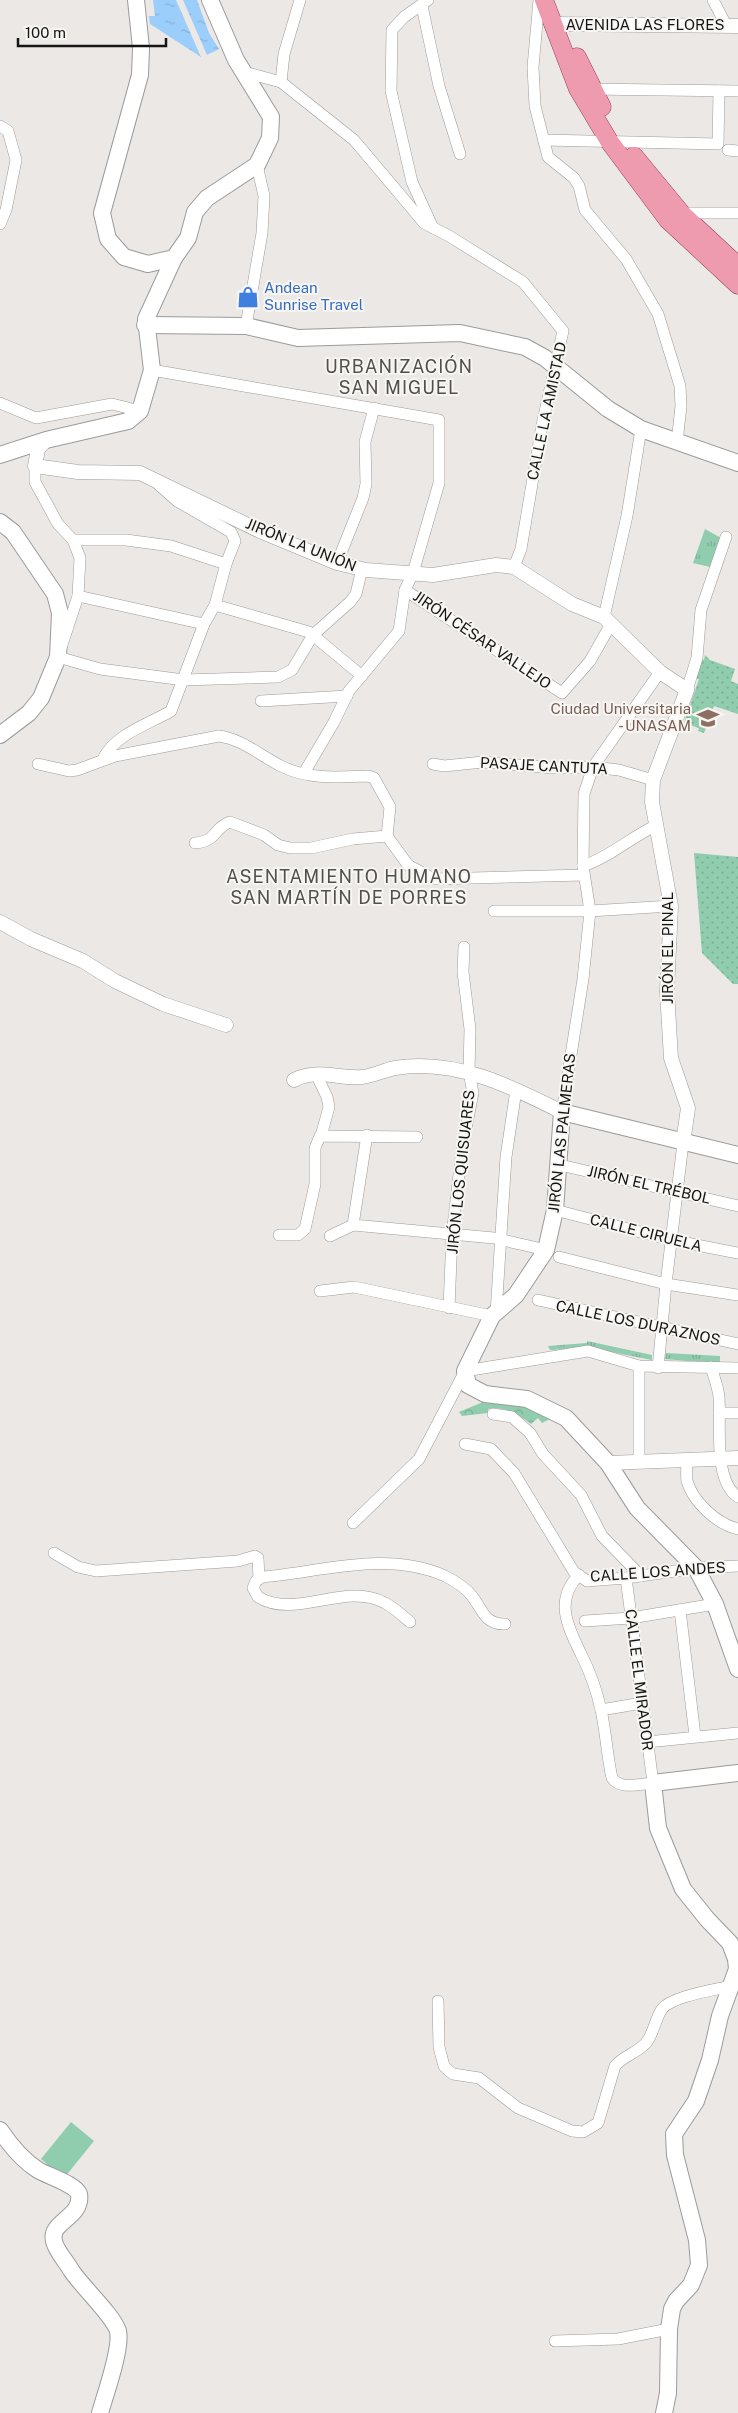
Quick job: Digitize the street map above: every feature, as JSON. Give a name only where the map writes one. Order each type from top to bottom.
[{"type":"main road","points":[[136,0],[141,48],[140,75],[102,213],[108,239],[124,257],[148,264],[174,258]]},
{"type":"main road","points":[[0,455],[46,440],[128,421],[140,411],[152,370],[145,325],[146,319],[174,258],[188,238],[195,212],[207,198],[257,165],[270,138],[271,117],[244,72],[210,0]]},
{"type":"main road","points":[[556,0],[557,24]]},
{"type":"main road","points":[[540,1],[557,24],[585,89],[615,141],[674,216],[738,285]]},
{"type":"main road","points":[[674,216],[738,266]]},
{"type":"main road","points":[[145,325],[246,326],[298,338],[460,333],[525,347],[556,368],[608,409],[641,429],[676,443],[738,463]]},
{"type":"main road","points":[[0,522],[13,532],[55,594],[60,612],[58,657],[41,698],[29,713],[0,735]]},
{"type":"main road","points":[[562,1112],[738,1155]]},
{"type":"main road","name":"JIRÓN LAS PALMERAS","points":[[465,1371],[494,1314],[516,1294],[553,1253],[562,1112]]},
{"type":"main road","points":[[465,1371],[468,1385],[484,1394],[527,1399],[566,1418],[608,1463],[637,1508],[696,1568],[715,1604],[738,1662],[738,1668]]},
{"type":"main road","points":[[664,2413],[668,2393],[669,2329],[672,2309],[676,2301],[691,2285],[699,2265],[697,2240],[674,2149],[674,2134],[696,2101],[710,2060],[720,2016],[736,1969],[736,1959],[730,1943],[707,1919],[683,1888],[658,1828],[652,1783],[738,1773]]},
{"type":"main road","points":[[0,2130],[12,2148],[37,2169],[74,2188],[80,2194],[76,2210],[56,2229],[53,2238],[56,2248],[78,2282],[111,2320],[118,2332],[117,2350],[100,2413]]},
{"type":"street","points":[[281,82],[284,54],[300,0]]},
{"type":"street","points":[[713,0],[732,26]]},
{"type":"street","points":[[540,1],[533,67],[535,106],[548,157],[574,178],[579,186],[585,210],[626,259],[658,314],[680,386],[682,406],[676,443]]},
{"type":"street","points":[[433,228],[412,182],[391,91],[392,30],[404,17],[425,3],[439,86],[460,154]]},
{"type":"street","name":"AVENIDA LAS FLORES","points":[[557,24],[732,26]]},
{"type":"street","points":[[244,72],[281,82],[354,140],[424,223],[433,228]]},
{"type":"street","points":[[585,89],[738,91]]},
{"type":"street","points":[[544,140],[718,144],[719,91]]},
{"type":"street","points":[[0,126],[8,131],[16,160],[6,210],[0,224]]},
{"type":"street","points":[[246,326],[262,233],[264,196],[257,165]]},
{"type":"street","points":[[674,216],[738,213]]},
{"type":"street","name":"CALLE LA AMISTAD","points":[[433,228],[522,282],[563,331],[542,425],[521,549],[514,567]]},
{"type":"street","points":[[152,370],[439,420],[439,482],[413,573],[405,590],[399,631],[347,696],[304,773]]},
{"type":"street","points":[[0,403],[36,418],[112,404],[140,411]]},
{"type":"street","points":[[337,563],[363,498],[366,484],[365,442],[374,408]]},
{"type":"street","name":"JIRÓN CÉSAR VALLEJO","points":[[405,590],[562,693],[590,661],[607,621],[641,429]]},
{"type":"street","points":[[46,440],[38,449],[35,482],[58,524],[73,540],[80,558],[78,596],[58,657],[100,669],[184,680],[278,677],[292,670],[313,635],[356,594],[362,570]]},
{"type":"street","name":"JIRÓN LA UNIÓN","points":[[35,466],[78,472],[140,473],[260,530],[337,563],[362,570],[433,575],[496,565],[514,567]]},
{"type":"street","points":[[103,759],[106,752],[121,739],[171,710],[204,624],[215,605],[226,564],[236,541],[231,532],[177,501],[154,480]]},
{"type":"street","name":"JIRÓN EL PINAL","points":[[658,1368],[676,1190],[688,1108],[671,1058],[667,991],[670,906],[652,802],[653,780],[697,658],[701,610],[726,537]]},
{"type":"street","points":[[73,540],[126,540],[156,543],[179,548],[226,564]]},
{"type":"street","points":[[514,567],[572,604],[607,621],[660,672],[687,690]]},
{"type":"street","points":[[78,596],[204,624]]},
{"type":"street","points":[[215,605],[296,627],[313,635],[362,676]]},
{"type":"street","name":"JIRÓN LAS PALMERAS","points":[[562,1112],[583,979],[590,912],[584,871],[584,794],[593,767],[660,672]]},
{"type":"street","points":[[261,701],[347,696]]},
{"type":"street","points":[[38,764],[69,771],[103,759],[219,736],[230,737],[283,768],[329,778],[368,776],[374,778],[390,807],[387,836],[408,865],[434,879],[584,871],[639,834],[657,825]]},
{"type":"street","name":"PASAJE CANTUTA","points":[[433,764],[444,766],[483,762],[554,768],[593,767],[619,770],[653,780]]},
{"type":"street","points":[[195,843],[211,839],[224,824],[230,822],[264,835],[278,845],[290,848],[311,848],[353,839],[387,836]]},
{"type":"street","points":[[494,911],[590,912],[670,906]]},
{"type":"street","points":[[0,922],[31,939],[76,958],[115,981],[163,1004],[226,1025]]},
{"type":"street","name":"JIRÓN LOS QUISUARES","points":[[449,1308],[452,1235],[462,1149],[473,1093],[469,1072],[470,1029],[463,972],[464,947]]},
{"type":"street","points":[[294,1080],[302,1075],[316,1074],[362,1077],[395,1068],[425,1067],[469,1072],[516,1090],[562,1112]]},
{"type":"street","points":[[316,1074],[329,1106],[322,1136]]},
{"type":"street","points":[[320,1291],[354,1287],[449,1308],[494,1314],[506,1157],[516,1090]]},
{"type":"street","points":[[353,1225],[367,1135]]},
{"type":"street","points":[[279,1235],[298,1235],[305,1229],[315,1184],[316,1140],[322,1136],[417,1137]]},
{"type":"street","name":"JIRÓN EL TRÉBOL","points":[[560,1165],[676,1190],[738,1206]]},
{"type":"street","name":"CALLE CIRUELA","points":[[555,1210],[671,1240],[738,1254]]},
{"type":"street","points":[[330,1236],[353,1225],[501,1240],[666,1284],[738,1295]]},
{"type":"street","name":"CALLE LOS DURAZNOS","points":[[538,1300],[661,1329],[738,1344]]},
{"type":"street","points":[[465,1371],[588,1352],[639,1366],[658,1368],[738,1368]]},
{"type":"street","points":[[639,1366],[639,1462]]},
{"type":"street","points":[[711,1367],[719,1396],[721,1459],[724,1481],[731,1493],[738,1497]]},
{"type":"street","name":"JIRÓN LAS PALMERAS","points":[[353,1522],[419,1459],[465,1371]]},
{"type":"street","points":[[719,1413],[738,1413]]},
{"type":"street","points":[[493,1414],[512,1417],[530,1433],[543,1454],[581,1495],[602,1536],[641,1576]]},
{"type":"street","points":[[465,1444],[491,1449],[514,1473],[551,1537],[574,1572],[579,1575],[568,1589],[565,1603],[566,1626],[582,1657],[601,1710],[612,1778],[615,1783],[630,1785],[652,1783]]},
{"type":"street","points":[[608,1463],[738,1458]]},
{"type":"street","points":[[687,1461],[687,1481],[698,1502],[730,1527],[738,1529]]},
{"type":"street","points":[[54,1553],[78,1567],[96,1571],[238,1561],[255,1556],[258,1558],[259,1579]]},
{"type":"street","points":[[410,1622],[384,1602],[362,1597],[271,1603],[258,1597],[253,1592],[254,1584],[259,1579],[373,1563],[419,1568],[444,1576],[462,1586],[473,1596],[485,1616],[496,1623],[505,1624]]},
{"type":"street","name":"CALLE LOS ANDES","points":[[579,1575],[587,1580],[626,1578],[696,1568],[738,1566]]},
{"type":"street","name":"CALLE EL MIRADOR","points":[[626,1578],[652,1783]]},
{"type":"street","points":[[585,1622],[631,1618],[715,1604]]},
{"type":"street","points":[[680,1610],[695,1736]]},
{"type":"street","points":[[601,1710],[642,1703]]},
{"type":"street","points":[[647,1742],[738,1733]]},
{"type":"street","points":[[438,2001],[439,2047],[444,2066],[449,2071],[453,2074],[479,2078],[518,2108],[572,2132],[583,2132],[598,2123],[615,2066],[620,2060],[645,2044],[663,2008],[668,2003],[731,1986]]},
{"type":"street","points":[[555,2341],[618,2339],[669,2329]]},
{"type":"green space","points":[[705,529],[721,538],[710,567],[693,563]]},
{"type":"green space","points":[[705,655],[710,660],[735,669],[731,681],[738,684],[738,714],[714,706],[704,733],[698,731],[699,728],[684,723],[699,679],[695,678],[701,659],[704,660]]},
{"type":"green space","points":[[694,853],[738,857],[738,984],[733,984],[702,953]]},
{"type":"green space","points":[[587,1341],[652,1355],[652,1360],[591,1348],[550,1350],[548,1346],[587,1343]]},
{"type":"green space","points":[[666,1353],[720,1356],[720,1364],[665,1359]]},
{"type":"green space","points":[[483,1402],[530,1408],[552,1418],[542,1423],[538,1418],[531,1424],[516,1414],[494,1408],[488,1409],[488,1413],[462,1416],[459,1412]]},
{"type":"green space","points":[[71,2122],[94,2141],[64,2178],[41,2159]]},
{"type":"water","points":[[153,0],[176,0],[201,57],[150,24],[149,16],[155,16]]},
{"type":"water","points":[[183,0],[197,0],[209,33],[219,49],[207,55]]},
{"type":"place","name":"Andean Sunrise Travel","points":[[248,297]]},
{"type":"place","name":"Ciudad Universitaria - UNASAM","points":[[708,718]]},
{"type":"district","name":"URBANIZACIÓN SAN MIGUEL","points":[[399,377]]},
{"type":"district","name":"ASENTAMIENTO HUMANO SAN MARTÍN DE PORRES","points":[[349,888]]}]
